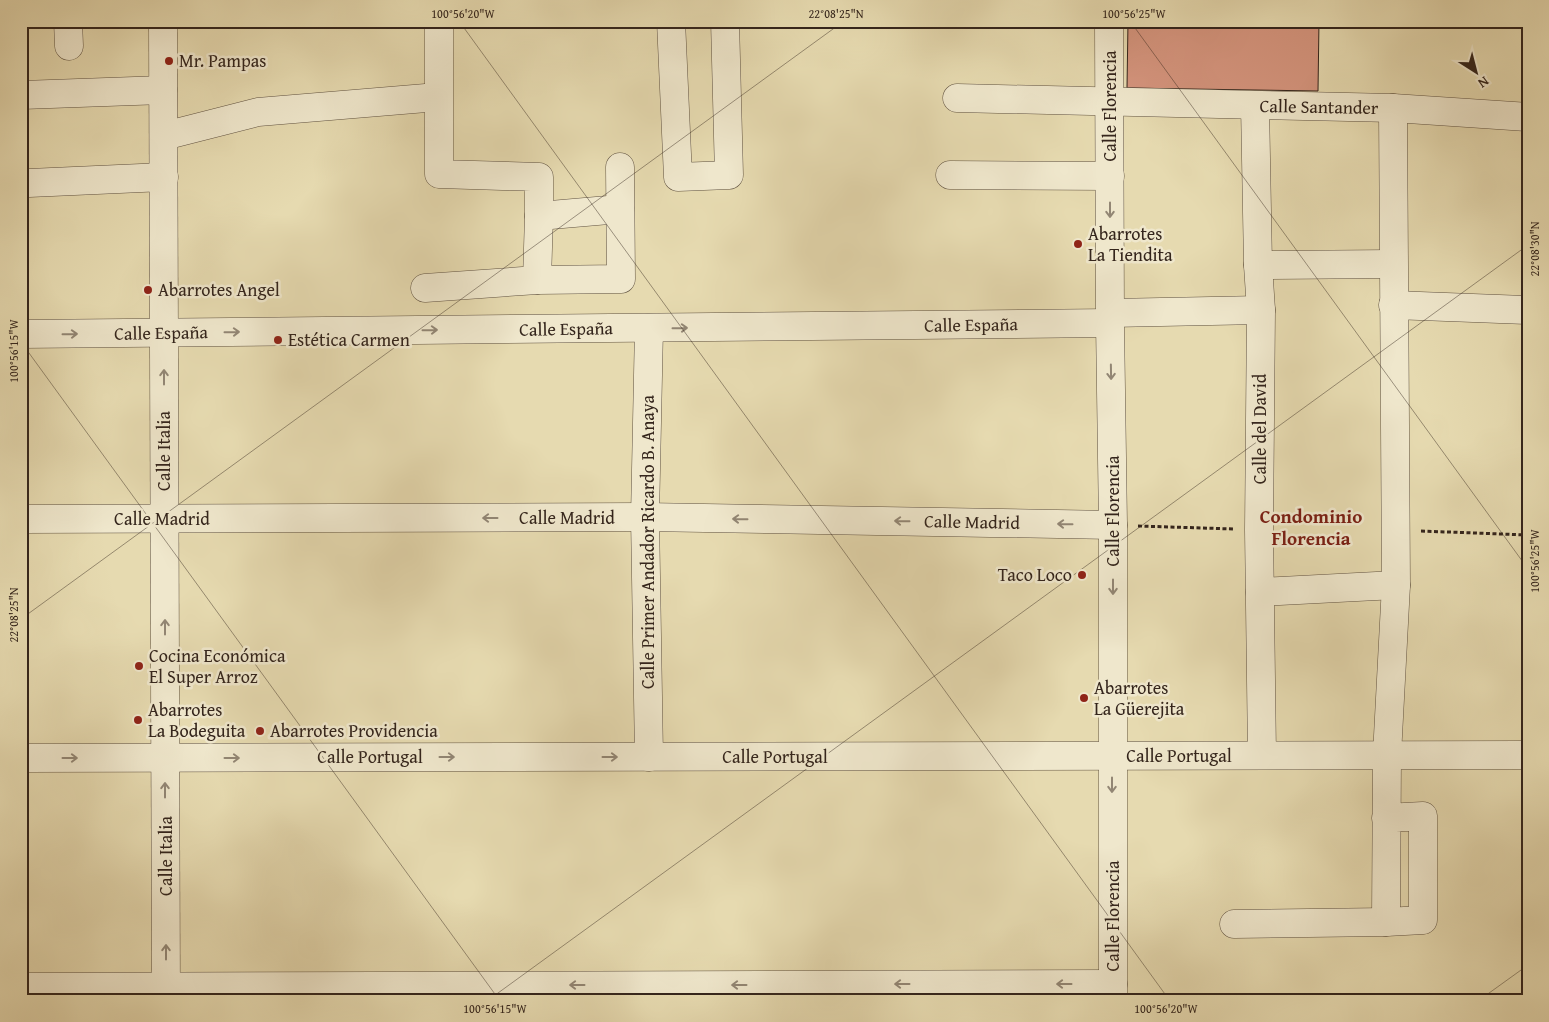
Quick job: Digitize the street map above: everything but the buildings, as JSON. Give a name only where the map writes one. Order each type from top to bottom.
[{"type":"street","name":"Calle Italia","points":[[163,21],[166,994]]},
{"type":"street","points":[[439,21],[439,174],[539,177],[540,216],[537,280]]},
{"type":"street","points":[[672,21],[678,177],[728,175],[724,21]]},
{"type":"street","name":"Calle Florencia","points":[[1109,21],[1113,525],[1113,992]]},
{"type":"street","points":[[22,95],[164,90]]},
{"type":"street","points":[[164,136],[258,112],[438,97]]},
{"type":"street","name":"Calle Santander","points":[[956,98],[1393,108],[1528,117]]},
{"type":"street","name":"Calle del David","points":[[1254,105],[1261,310],[1259,530],[1262,755]]},
{"type":"street","points":[[1386,922],[1387,755],[1396,586],[1393,108]]},
{"type":"street","points":[[425,288],[537,280],[621,279],[620,168]]},
{"type":"street","points":[[950,174],[1110,176]]},
{"type":"street","points":[[29,182],[164,177]]},
{"type":"street","points":[[540,216],[620,209]]},
{"type":"street","points":[[1258,265],[1393,264]]},
{"type":"street","points":[[1394,305],[1528,310]]},
{"type":"street","name":"Calle España","points":[[21,334],[649,328],[1110,318],[1261,310]]},
{"type":"street","name":"Calle Primer Andador Ricardo B. Anaya","points":[[649,328],[646,517],[649,757]]},
{"type":"street","name":"Calle Madrid","points":[[21,519],[646,517],[1113,525]]},
{"type":"street","points":[[1260,592],[1396,586]]},
{"type":"street","name":"Calle Portugal","points":[[21,758],[1528,755]]},
{"type":"street","points":[[1234,924],[1423,920],[1423,816],[1386,818]]},
{"type":"street","points":[[21,987],[166,994],[1113,992]]},
{"type":"path","points":[[1113,525],[1259,530]]},
{"type":"path","points":[[1395,530],[1528,536]]},
{"type":"place","name":"Mr. Pampas","points":[[169,61]]},
{"type":"place","name":"Abarrotes La Tiendita","points":[[1078,244]]},
{"type":"place","name":"Abarrotes Angel","points":[[148,290]]},
{"type":"place","name":"Estética Carmen","points":[[278,340]]},
{"type":"place","name":"Taco Loco","points":[[1082,575]]},
{"type":"place","name":"Cocina Económica El Super Arroz","points":[[139,666]]},
{"type":"place","name":"Abarrotes La Güerejita","points":[[1084,698]]},
{"type":"place","name":"Abarrotes La Bodeguita","points":[[138,720]]},
{"type":"place","name":"Abarrotes Providencia","points":[[260,731]]},
{"type":"district","name":"Condominio Florencia","points":[[1311,527]]}]
